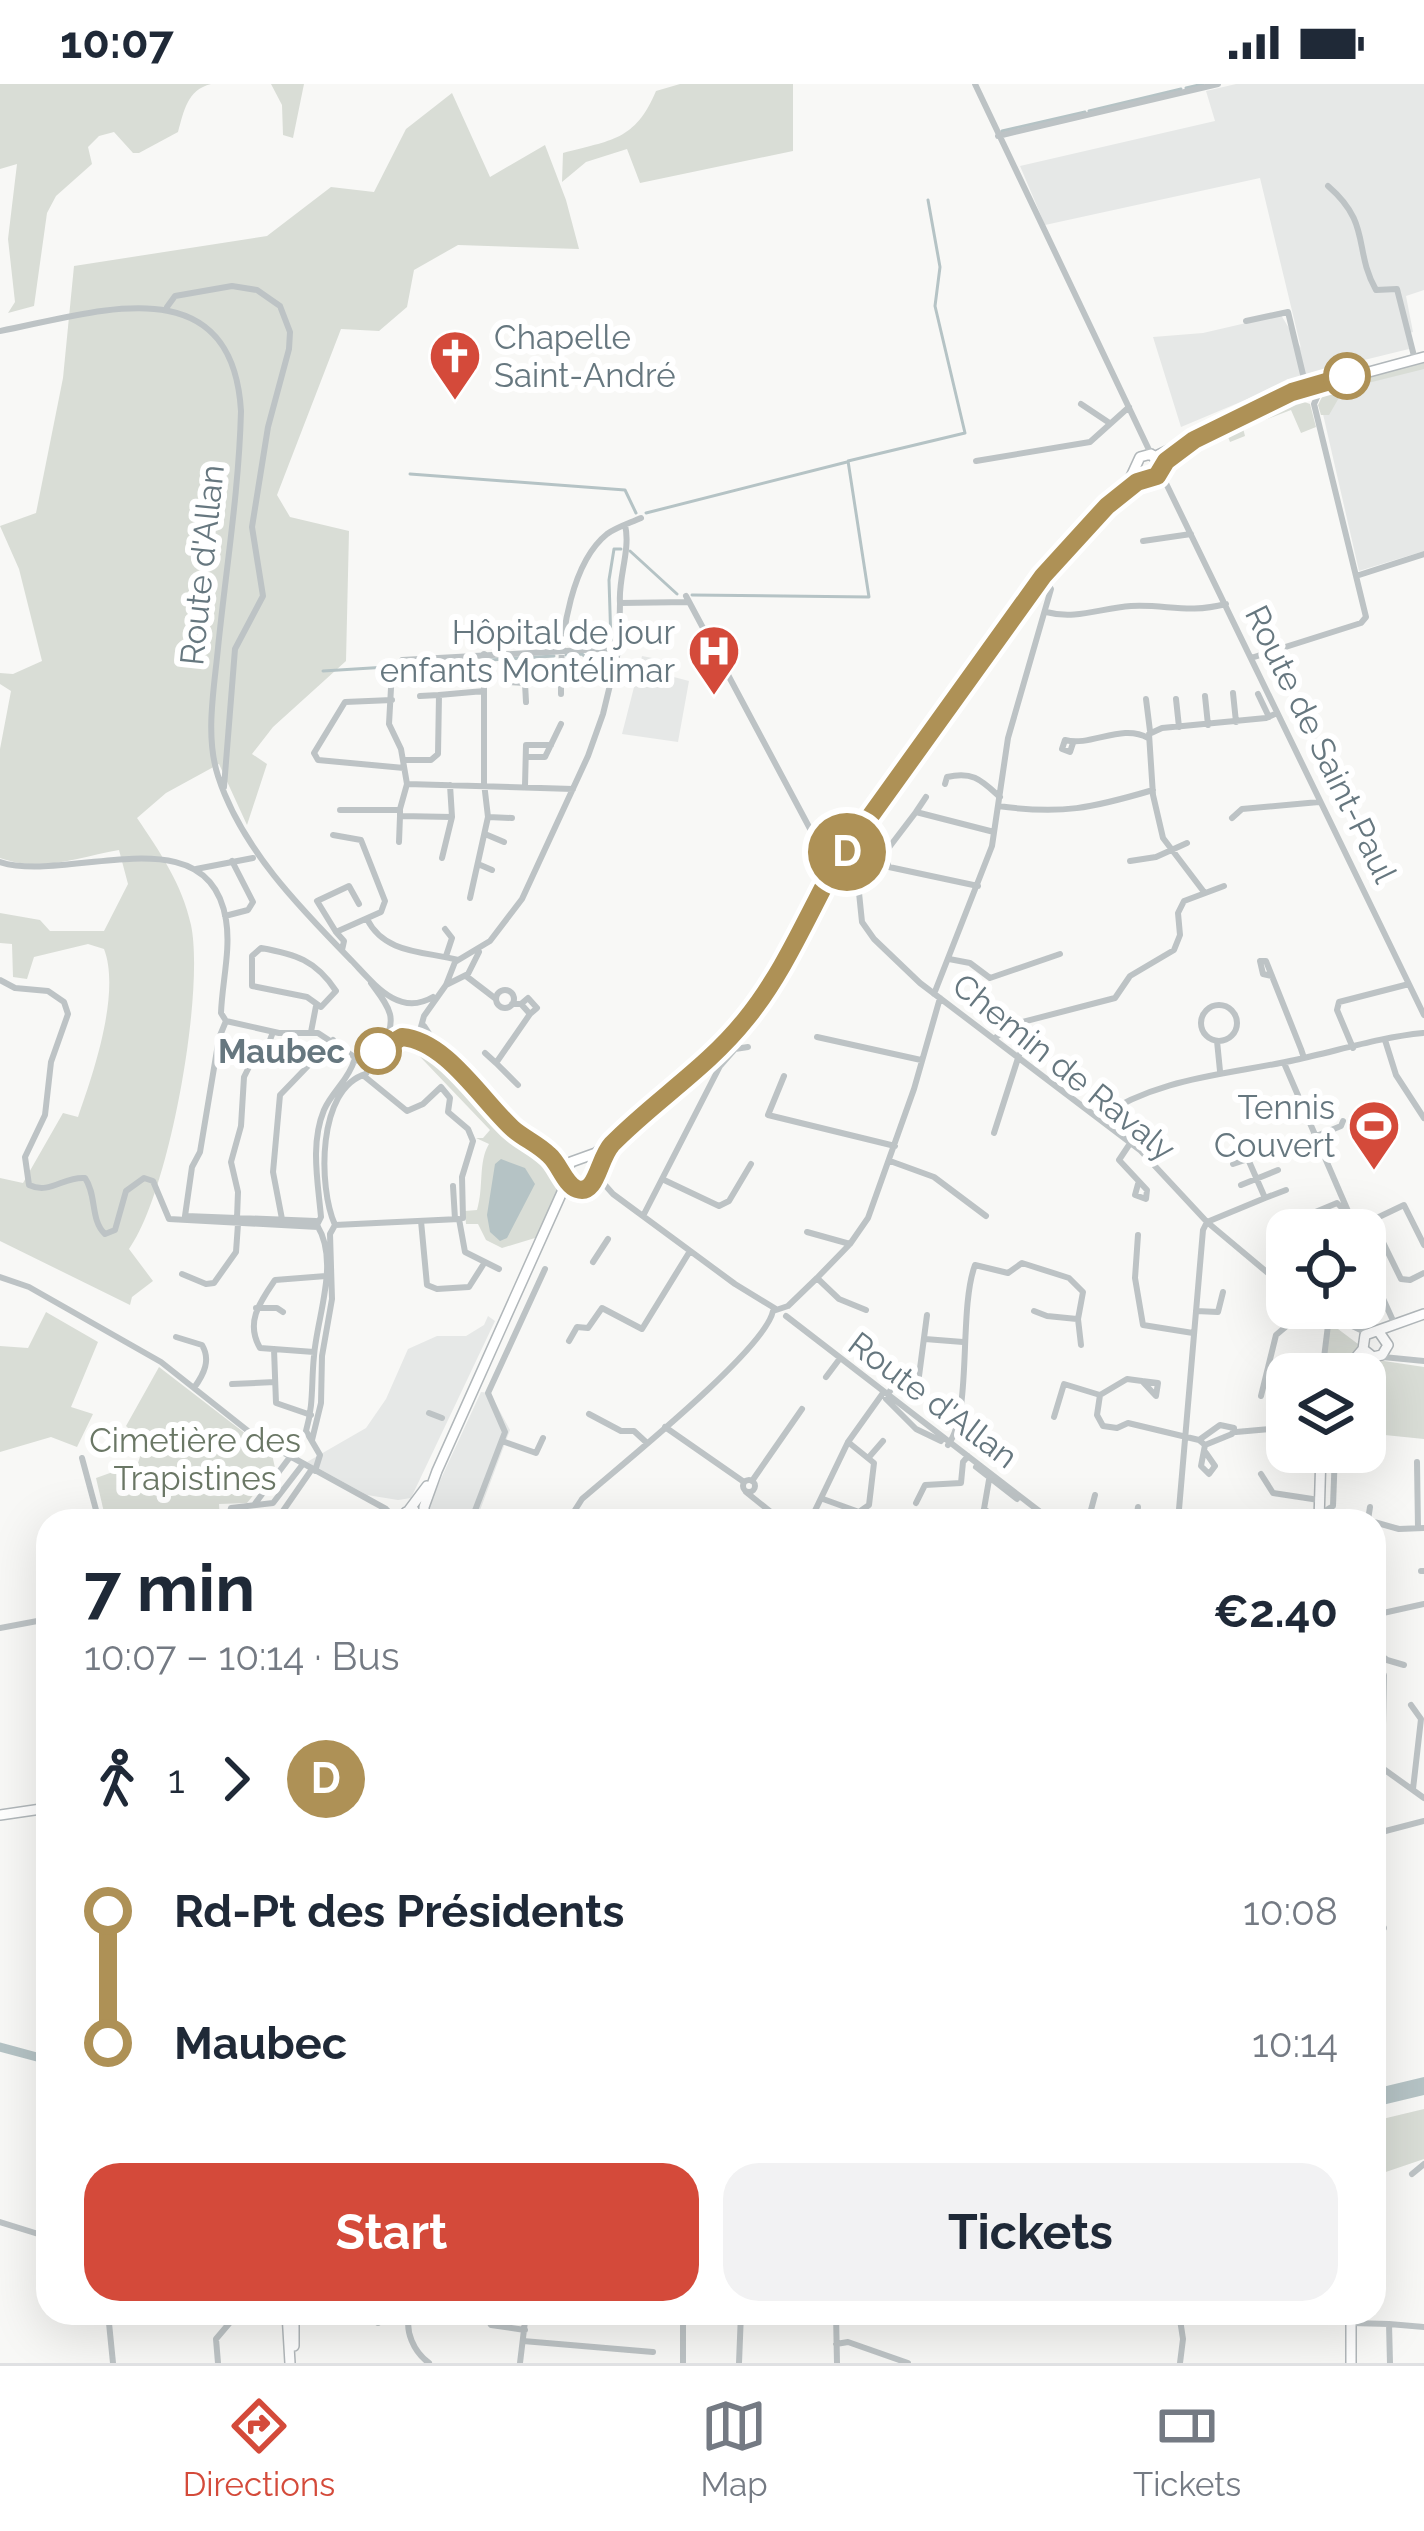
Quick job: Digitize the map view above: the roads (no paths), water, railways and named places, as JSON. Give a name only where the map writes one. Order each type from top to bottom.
[{"type":"main road","points":[[1107,506],[1153,466],[1194,440],[1276,400],[1421,358]]},
{"type":"main road","points":[[1303,390],[1356,375]]},
{"type":"main road","points":[[427,1509],[437,1471],[544,1238],[568,1172],[733,1034],[778,969],[836,858],[1043,576],[1136,470],[1153,466]]},
{"type":"main road","points":[[544,1238],[597,1173],[601,1159],[640,1115]]},
{"type":"main road","points":[[586,1159],[597,1173]]},
{"type":"main road","points":[[568,1172],[584,1188]]},
{"type":"main road","points":[[1363,1353],[1399,1324],[1424,1314]]},
{"type":"main road","points":[[1388,1344],[1399,1324]]},
{"type":"main road","points":[[1370,1345],[1388,1344]]},
{"type":"main road","points":[[1370,1345],[1388,1344]]},
{"type":"main road","points":[[408,1509],[437,1471]]},
{"type":"main road","points":[[1321,1509],[1324,1473]]},
{"type":"main road","points":[[1324,1509],[1326,1473]]},
{"type":"main road","points":[[0,1816],[36,1810]]},
{"type":"main road","points":[[291,2325],[293,2363]]},
{"type":"main road","points":[[1351,2325],[1352,2363]]},
{"type":"street","name":"Route de Saint-Paul","points":[[975,84],[1131,410],[1153,466],[1226,604],[1273,715],[1424,1015]]},
{"type":"street","points":[[998,136],[1218,84]]},
{"type":"street","points":[[1328,186],[1348,203],[1376,290],[1397,289],[1421,358]]},
{"type":"street","points":[[0,331],[125,307],[166,308],[175,296],[241,286],[275,300],[284,312],[289,350],[268,427],[252,527],[262,596],[235,649],[224,791]]},
{"type":"street","name":"Route d'Allan","points":[[166,308],[214,337],[234,370],[241,396],[212,708],[215,763],[224,791],[272,872],[368,978],[393,1017]]},
{"type":"street","points":[[1246,321],[1288,312],[1303,390],[1314,404],[1365,620],[1251,658]]},
{"type":"street","points":[[1314,404],[1322,386]]},
{"type":"street","points":[[1081,404],[1108,422]]},
{"type":"street","points":[[976,461],[1090,442],[1108,422],[1131,410]]},
{"type":"street","points":[[561,694],[561,649],[570,601],[592,553],[611,531],[641,518]]},
{"type":"street","points":[[367,918],[383,941],[454,961],[480,949],[522,899],[603,715],[619,648],[625,525]]},
{"type":"street","points":[[1143,542],[1191,534]]},
{"type":"street","points":[[1356,576],[1424,554]]},
{"type":"street","points":[[576,1509],[818,1278],[868,1218],[895,1146],[949,958],[994,832],[1008,738],[1051,589],[1043,576]]},
{"type":"street","points":[[620,603],[688,599],[811,836],[836,858]]},
{"type":"street","points":[[1046,612],[1062,616],[1137,605],[1178,611],[1226,604]]},
{"type":"street","points":[[399,842],[407,784],[389,724],[393,666],[402,660],[619,648]]},
{"type":"street","points":[[470,898],[488,817],[484,654]]},
{"type":"street","points":[[508,682],[561,675]]},
{"type":"street","points":[[525,683],[526,702]]},
{"type":"street","points":[[420,696],[484,691]]},
{"type":"street","points":[[1233,693],[1236,722]]},
{"type":"street","points":[[1072,743],[1273,715],[1258,694]]},
{"type":"street","points":[[392,700],[345,702],[314,753],[319,760],[404,764],[431,760],[438,754],[439,695]]},
{"type":"street","points":[[1205,696],[1208,725]]},
{"type":"street","points":[[1146,699],[1153,790],[1168,850],[1204,892]]},
{"type":"street","points":[[1176,699],[1179,728]]},
{"type":"street","points":[[525,786],[526,757],[545,757],[561,724]]},
{"type":"street","points":[[945,784],[947,777],[977,776],[999,801],[1040,813],[1097,808],[1153,790]]},
{"type":"street","points":[[407,784],[573,789]]},
{"type":"street","points":[[442,858],[452,817],[450,785]]},
{"type":"street","points":[[926,797],[884,854],[889,867],[978,886]]},
{"type":"street","points":[[1232,818],[1242,809],[1319,802]]},
{"type":"street","points":[[340,810],[452,817]]},
{"type":"street","points":[[916,812],[994,832]]},
{"type":"street","points":[[488,817],[512,818]]},
{"type":"street","points":[[485,834],[504,842]]},
{"type":"street","points":[[333,835],[357,837],[363,843],[385,901],[381,912],[336,932]]},
{"type":"street","points":[[1130,861],[1150,859],[1187,843]]},
{"type":"street","points":[[0,862],[37,869],[145,858],[196,868],[254,858]]},
{"type":"street","name":"Chemin de Ravaly","points":[[836,858],[858,892],[862,922],[937,996],[1131,1142],[1212,1226],[1266,1271]]},
{"type":"street","points":[[225,916],[248,910],[253,902],[232,861]]},
{"type":"street","points":[[478,864],[492,870]]},
{"type":"street","points":[[196,868],[210,884],[225,916],[220,1013],[226,1021],[273,1032],[311,1032],[333,1040],[407,1111],[441,1088],[450,1097],[448,1112],[468,1129],[473,1141],[459,1219]]},
{"type":"street","points":[[341,950],[344,941],[317,901],[349,886],[359,904]]},
{"type":"street","points":[[995,1038],[1011,1025],[1115,998],[1130,976],[1174,950],[1180,934],[1180,907],[1187,898],[1224,886]]},
{"type":"street","points":[[445,929],[452,938],[454,961],[446,985]]},
{"type":"street","points":[[480,949],[468,974],[436,996],[424,1016],[424,1026],[445,1058],[516,1131],[568,1172]]},
{"type":"street","points":[[254,950],[307,958],[336,991],[325,1004],[316,1006],[307,997],[252,986],[254,950]]},
{"type":"street","points":[[949,958],[970,963],[990,978],[1060,954]]},
{"type":"street","points":[[454,961],[502,1007],[518,1002]]},
{"type":"street","points":[[454,961],[468,974]]},
{"type":"street","points":[[1272,976],[1304,1058]]},
{"type":"street","name":"Route d'Allan","points":[[368,978],[410,1006]]},
{"type":"street","points":[[0,980],[15,988],[48,991],[64,1002],[68,1014],[51,1062],[45,1115],[26,1157],[29,1185],[47,1189],[85,1178],[97,1224],[105,1234],[115,1230],[126,1191],[149,1178],[169,1219],[325,1224],[459,1219]]},
{"type":"street","points":[[1353,1048],[1337,1010],[1339,1003],[1409,984]]},
{"type":"street","points":[[496,1000],[502,991],[530,1014],[496,1063]]},
{"type":"street","points":[[378,1051],[393,1027],[393,1017],[436,996]]},
{"type":"street","points":[[311,1032],[316,1006]]},
{"type":"street","points":[[410,1006],[424,1016]]},
{"type":"street","points":[[1220,1006],[1233,1012],[1236,1026],[1228,1038],[1217,1041],[1205,1034],[1202,1020],[1207,1010],[1220,1006]]},
{"type":"street","points":[[185,1218],[226,1021]]},
{"type":"street","points":[[414,1037],[424,1026]]},
{"type":"street","points":[[393,1027],[402,1037]]},
{"type":"street","points":[[1098,1118],[1175,1082],[1285,1063],[1424,1030]]},
{"type":"street","points":[[182,1274],[206,1285],[214,1283],[236,1252],[238,1192],[231,1162],[243,1111],[244,1077],[268,1048],[273,1032]]},
{"type":"street","points":[[817,1036],[921,1060]]},
{"type":"street","points":[[313,1443],[332,1299],[316,1159],[319,1124],[331,1097],[378,1051],[402,1037],[414,1037],[445,1058]]},
{"type":"street","points":[[282,1219],[273,1181],[280,1095],[333,1040]]},
{"type":"street","points":[[1385,1040],[1396,1076],[1424,1118]]},
{"type":"street","points":[[1217,1041],[1220,1071]]},
{"type":"street","points":[[643,1216],[708,1089],[735,1049],[748,1047]]},
{"type":"street","points":[[485,1053],[518,1085]]},
{"type":"street","points":[[994,1133],[1019,1055]]},
{"type":"street","points":[[1285,1063],[1347,1209]]},
{"type":"street","points":[[784,1076],[767,1115],[895,1146]]},
{"type":"street","points":[[1412,1098],[1424,1094]]},
{"type":"street","points":[[1298,1152],[1343,1121]]},
{"type":"street","points":[[1131,1142],[1119,1160],[1138,1184]]},
{"type":"street","points":[[1233,1164],[1251,1158],[1265,1198]]},
{"type":"street","points":[[890,1161],[934,1177],[986,1216]]},
{"type":"street","points":[[662,1179],[719,1206],[729,1201],[751,1164]]},
{"type":"street","points":[[1240,1185],[1277,1170]]},
{"type":"street","name":"Route d'Allan","points":[[597,1173],[614,1195],[766,1304],[1033,1509]]},
{"type":"street","points":[[453,1186],[466,1252],[499,1269]]},
{"type":"street","name":"Route d'Allan","points":[[584,1188],[614,1195]]},
{"type":"street","points":[[1179,1509],[1203,1244],[1218,1216],[1286,1190]]},
{"type":"street","points":[[1386,1213],[1404,1205],[1423,1239]]},
{"type":"street","points":[[238,1221],[325,1224]]},
{"type":"street","points":[[422,1221],[427,1285],[469,1287],[483,1264]]},
{"type":"street","points":[[285,1509],[320,1455],[306,1433],[315,1395],[314,1352],[326,1276],[325,1224]]},
{"type":"street","points":[[807,1232],[850,1244]]},
{"type":"street","points":[[1138,1235],[1135,1278],[1143,1325],[1193,1333]]},
{"type":"street","points":[[593,1262],[608,1238]]},
{"type":"street","points":[[1386,1248],[1401,1279],[1424,1273]]},
{"type":"street","points":[[569,1340],[577,1327],[588,1328],[602,1308],[642,1329],[690,1251]]},
{"type":"street","points":[[949,1443],[957,1431],[962,1342],[975,1264],[1008,1273],[1022,1263],[1082,1287],[1081,1345]]},
{"type":"street","points":[[475,1509],[504,1427],[488,1394],[545,1269]]},
{"type":"street","points":[[314,1352],[260,1348],[255,1342],[256,1308],[275,1280],[326,1276]]},
{"type":"street","points":[[0,1277],[28,1287],[161,1362],[256,1438],[386,1509]]},
{"type":"street","points":[[818,1278],[839,1299],[866,1310]]},
{"type":"street","points":[[1196,1311],[1219,1312],[1223,1292]]},
{"type":"street","points":[[1386,1304],[1399,1324]]},
{"type":"street","points":[[256,1308],[283,1312]]},
{"type":"street","points":[[1034,1311],[1078,1318]]},
{"type":"street","points":[[817,1509],[848,1442],[884,1393],[901,1378],[919,1376],[927,1315]]},
{"type":"street","points":[[1261,1396],[1276,1335],[1283,1329]]},
{"type":"street","points":[[1348,1329],[1370,1345],[1424,1361]]},
{"type":"street","points":[[176,1337],[202,1345],[206,1353],[204,1371],[193,1389]]},
{"type":"street","points":[[926,1339],[962,1342]]},
{"type":"street","points":[[1388,1344],[1397,1353],[1424,1361]]},
{"type":"street","points":[[274,1349],[276,1403],[311,1415]]},
{"type":"street","points":[[826,1377],[838,1361]]},
{"type":"street","points":[[1054,1417],[1064,1384],[1100,1395],[1127,1379],[1142,1381]]},
{"type":"street","points":[[232,1384],[275,1382]]},
{"type":"street","points":[[1100,1395],[1097,1415],[1103,1426],[1117,1428],[1128,1423],[1186,1437],[1203,1446],[1226,1424],[1236,1432],[1266,1429]]},
{"type":"street","points":[[767,1509],[746,1492],[802,1409]]},
{"type":"street","points":[[430,1413],[442,1418]]},
{"type":"street","points":[[589,1414],[621,1431],[634,1431],[647,1443]]},
{"type":"street","points":[[602,1438],[610,1425]]},
{"type":"street","points":[[665,1427],[750,1483],[758,1502]]},
{"type":"street","points":[[502,1442],[536,1454],[543,1438]]},
{"type":"street","points":[[869,1456],[883,1441]]},
{"type":"street","points":[[848,1442],[869,1456],[874,1474],[866,1509]]},
{"type":"street","points":[[254,1505],[290,1457]]},
{"type":"street","points":[[916,1503],[931,1482],[961,1484],[967,1457]]},
{"type":"street","points":[[82,1458],[96,1509]]},
{"type":"street","points":[[1386,1525],[1421,1528],[1417,1462]]},
{"type":"street","points":[[231,1509],[273,1503],[303,1464]]},
{"type":"street","points":[[1262,1474],[1273,1493],[1319,1500]]},
{"type":"street","points":[[983,1509],[992,1478]]},
{"type":"street","points":[[1091,1509],[1095,1495]]},
{"type":"street","points":[[823,1499],[851,1509]]},
{"type":"street","points":[[1386,1612],[1424,1604]]},
{"type":"street","points":[[0,1628],[36,1620]]},
{"type":"street","points":[[1386,1659],[1404,1665]]},
{"type":"street","points":[[1411,1705],[1421,1719],[1413,1789]]},
{"type":"street","points":[[1386,1770],[1424,1798]]},
{"type":"street","points":[[1386,1831],[1424,1821]]},
{"type":"street","points":[[1412,2174],[1424,2164]]},
{"type":"street","points":[[0,2222],[36,2233]]},
{"type":"street","points":[[1386,2324],[1424,2327]]},
{"type":"street","points":[[1389,2324],[1390,2363]]},
{"type":"street","points":[[109,2325],[113,2363]]},
{"type":"street","points":[[218,2363],[216,2339],[228,2325]]},
{"type":"street","points":[[410,2325],[416,2354],[429,2363]]},
{"type":"street","points":[[491,2325],[525,2330]]},
{"type":"street","points":[[520,2363],[525,2325]]},
{"type":"street","points":[[683,2325],[683,2363]]},
{"type":"street","points":[[739,2363],[741,2325]]},
{"type":"street","points":[[836,2325],[837,2363]]},
{"type":"street","points":[[1180,2363],[1181,2325]]},
{"type":"street","points":[[523,2341],[653,2352]]},
{"type":"street","points":[[836,2344],[848,2342],[908,2363]]},
{"type":"waterway","points":[[1186,88],[1203,84]]},
{"type":"waterway","points":[[1089,111],[1181,89]]},
{"type":"waterway","points":[[1002,131],[1085,112]]},
{"type":"waterway","points":[[692,595],[869,597],[848,461],[965,433],[935,306],[940,267],[928,200]]},
{"type":"waterway","points":[[646,513],[847,462]]},
{"type":"waterway","points":[[410,474],[625,490],[636,513]]},
{"type":"waterway","points":[[611,643],[609,580],[614,549],[621,549]]},
{"type":"waterway","points":[[630,551],[677,594]]},
{"type":"waterway","points":[[566,655],[582,654],[602,661],[611,654]]},
{"type":"waterway","points":[[490,660],[554,656]]},
{"type":"waterway","points":[[400,666],[478,661]]},
{"type":"waterway","points":[[323,671],[387,667]]},
{"type":"waterway","points":[[0,2047],[36,2057]]},
{"type":"place","name":"Chapelle Saint-André","points":[[455,402]]},
{"type":"place","name":"Hôpital de jour enfants Montélimar","points":[[714,697]]},
{"type":"place","name":"Maubec","points":[[378,1051]]},
{"type":"place","name":"Tennis Couvert","points":[[1374,1172]]},
{"type":"park label","name":"Cimetière des Trapistines","points":[[195,1459]]}]
